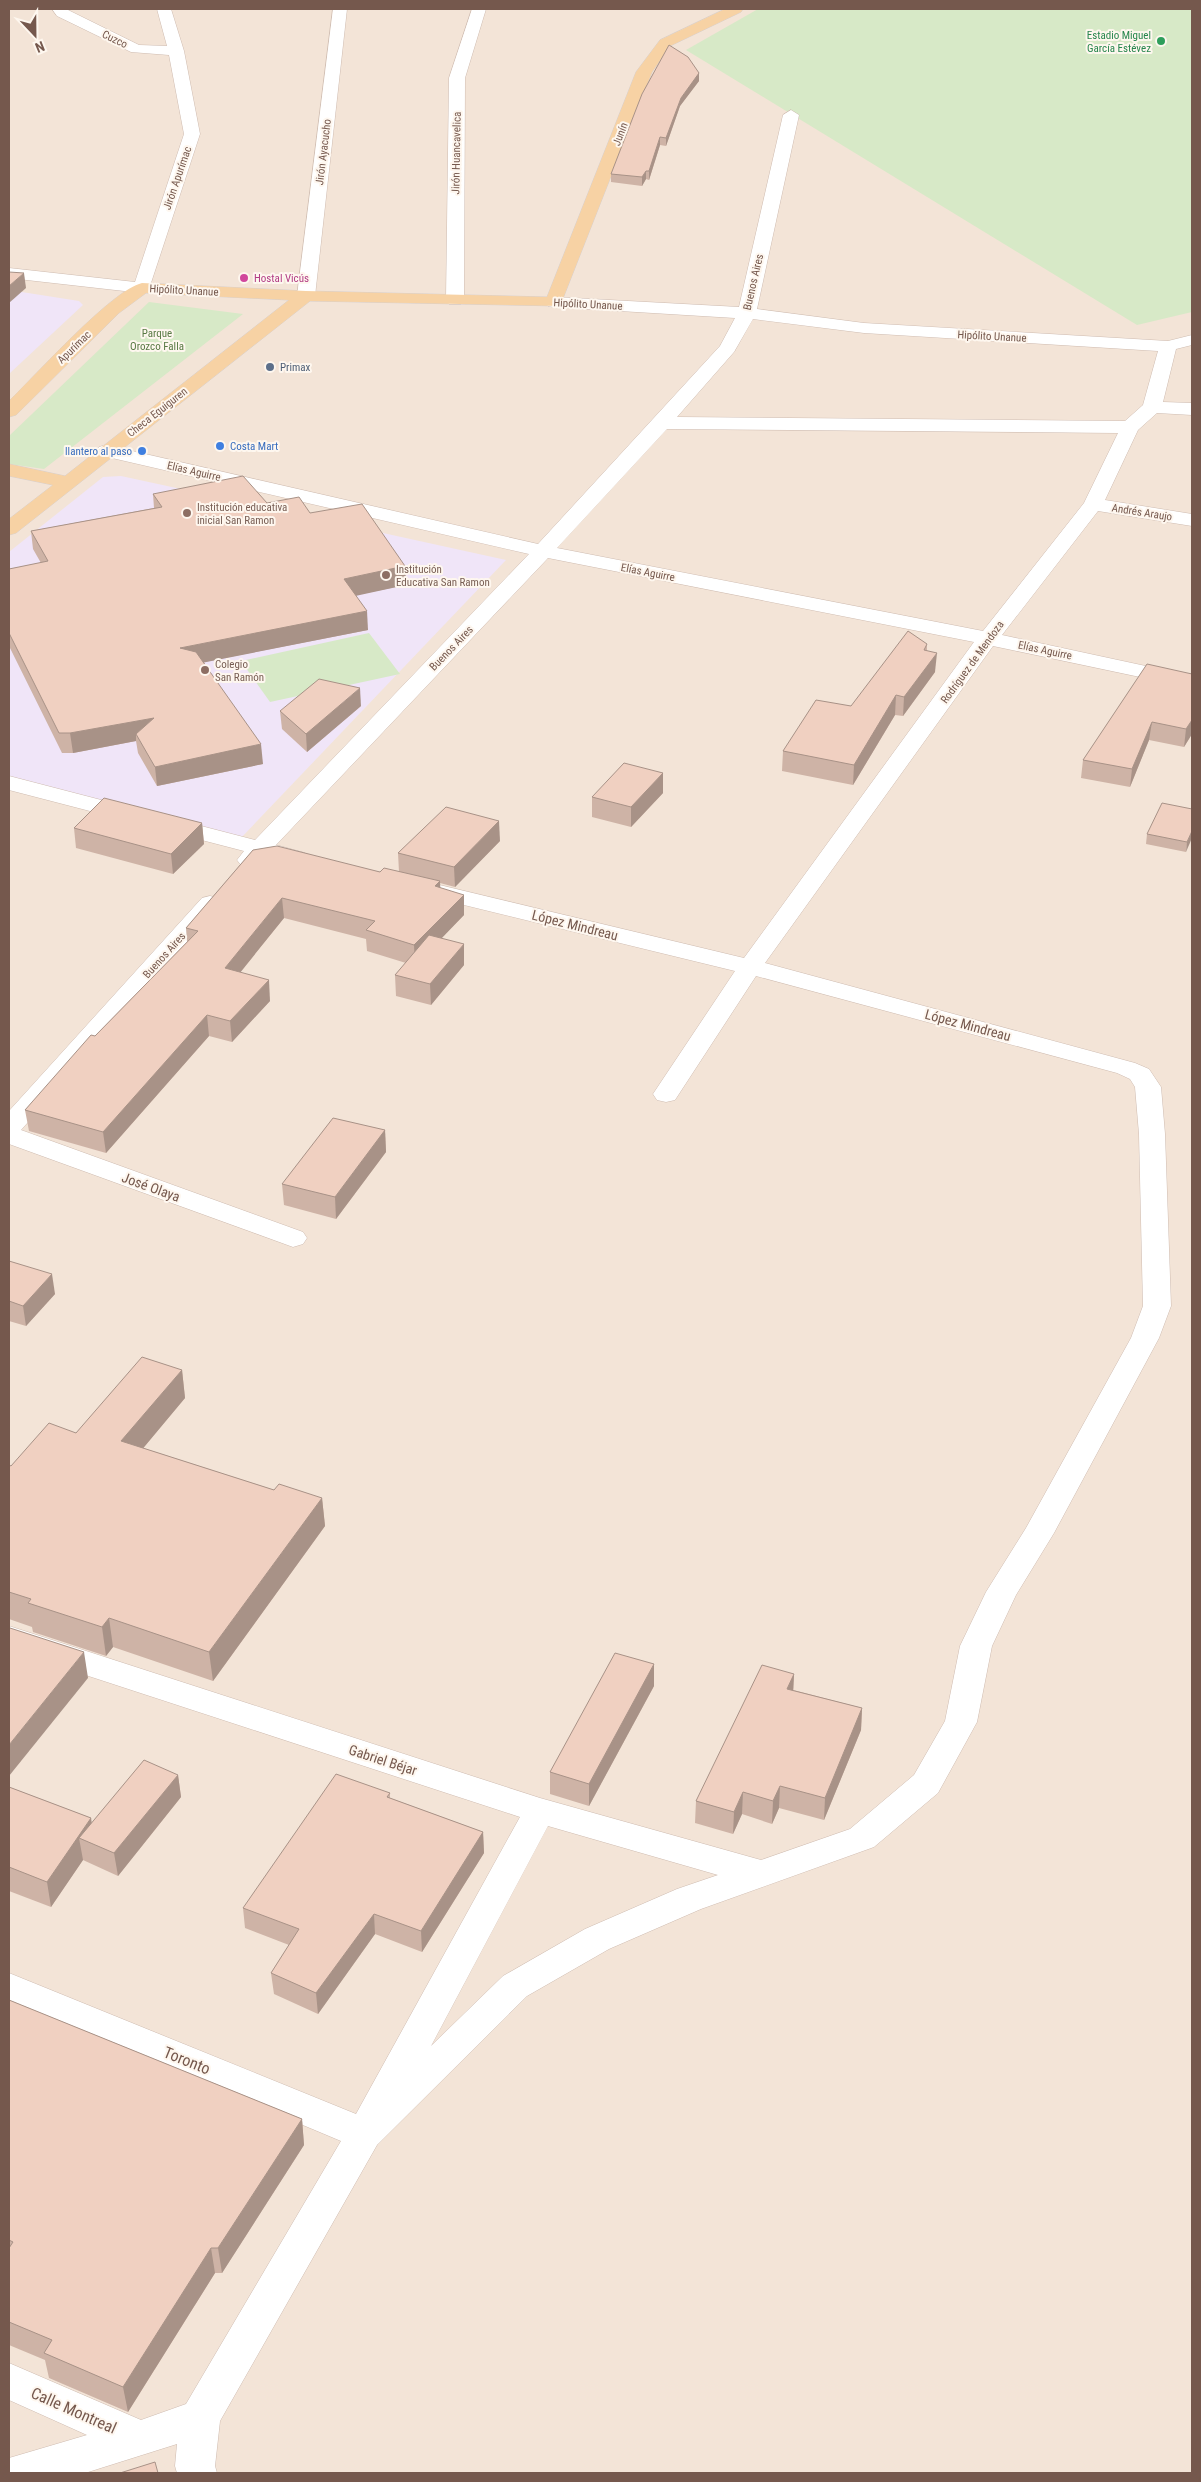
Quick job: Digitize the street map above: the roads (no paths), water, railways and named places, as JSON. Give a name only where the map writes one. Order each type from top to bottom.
[{"type":"main road","name":"Junín","points":[[554,302],[644,72],[665,43],[736,9]]},
{"type":"main road","name":"Hipólito Unanue","points":[[142,288],[306,296],[554,302]]},
{"type":"main road","name":"Apurímac","points":[[9,411],[113,309],[142,288]]},
{"type":"main road","name":"Checa Eguiguren","points":[[9,529],[306,296]]},
{"type":"main road","points":[[9,470],[67,482]]},
{"type":"street","name":"Cuzco","points":[[59,9],[62,13],[136,49],[176,51]]},
{"type":"street","name":"Jirón Apurímac","points":[[142,288],[192,134],[176,51],[164,9]]},
{"type":"street","name":"Jirón Ayacucho","points":[[306,296],[340,9]]},
{"type":"street","name":"Jirón Huancavelica","points":[[455,300],[457,78],[479,9]]},
{"type":"street","name":"Buenos Aires","points":[[9,1127],[259,849],[543,551],[728,348],[747,313],[791,115]]},
{"type":"street","name":"Hipólito Unanue","points":[[9,272],[142,288]]},
{"type":"street","name":"Hipólito Unanue","points":[[554,302],[747,313],[864,328],[1168,346],[1192,340]]},
{"type":"street","points":[[1168,346],[1152,407],[1192,409]]},
{"type":"street","name":"Rodríguez de Mendoza","points":[[666,1094],[750,967],[988,638],[1093,504],[1130,427],[1152,407]]},
{"type":"street","points":[[662,422],[1130,427]]},
{"type":"street","name":"Elías Aguirre","points":[[106,451],[543,551],[988,638],[1192,682]]},
{"type":"street","name":"Andrés Araujo","points":[[1093,504],[1192,520]]},
{"type":"street","points":[[9,783],[317,863]]},
{"type":"street","name":"López Mindreau","points":[[404,884],[750,967],[1126,1068],[1140,1074],[1148,1087],[1152,1134],[1157,1306],[1144,1338],[1039,1533],[1002,1592],[976,1646],[961,1722],[926,1784],[862,1838],[760,1873]]},
{"type":"street","name":"José Olaya","points":[[9,1135],[293,1238]]},
{"type":"street","name":"Gabriel Béjar","points":[[9,1638],[540,1811],[760,1873]]},
{"type":"street","points":[[198,2473],[195,2466],[200,2418],[364,2134],[540,1811]]},
{"type":"street","points":[[364,2134],[515,1986],[597,1939],[690,1899],[760,1873]]},
{"type":"street","name":"Toronto","points":[[9,1987],[364,2134]]},
{"type":"street","name":"Calle Montreal","points":[[9,2381],[140,2439]]},
{"type":"street","points":[[19,2473],[140,2439],[200,2418]]},
{"type":"place","name":"Estadio Miguel García Estévez","points":[[1161,41]]},
{"type":"place","name":"Hostal Vicús","points":[[244,278]]},
{"type":"place","name":"Primax","points":[[270,367]]},
{"type":"place","name":"Costa Mart","points":[[220,446]]},
{"type":"place","name":"llantero al paso","points":[[142,451]]},
{"type":"place","name":"Institución educativa inicial San Ramon","points":[[187,513]]},
{"type":"place","name":"Institución Educativa San Ramon","points":[[386,575]]},
{"type":"place","name":"Colegio San Ramón","points":[[205,670]]},
{"type":"park label","name":"Parque Orozco Falla","points":[[157,339]]}]
